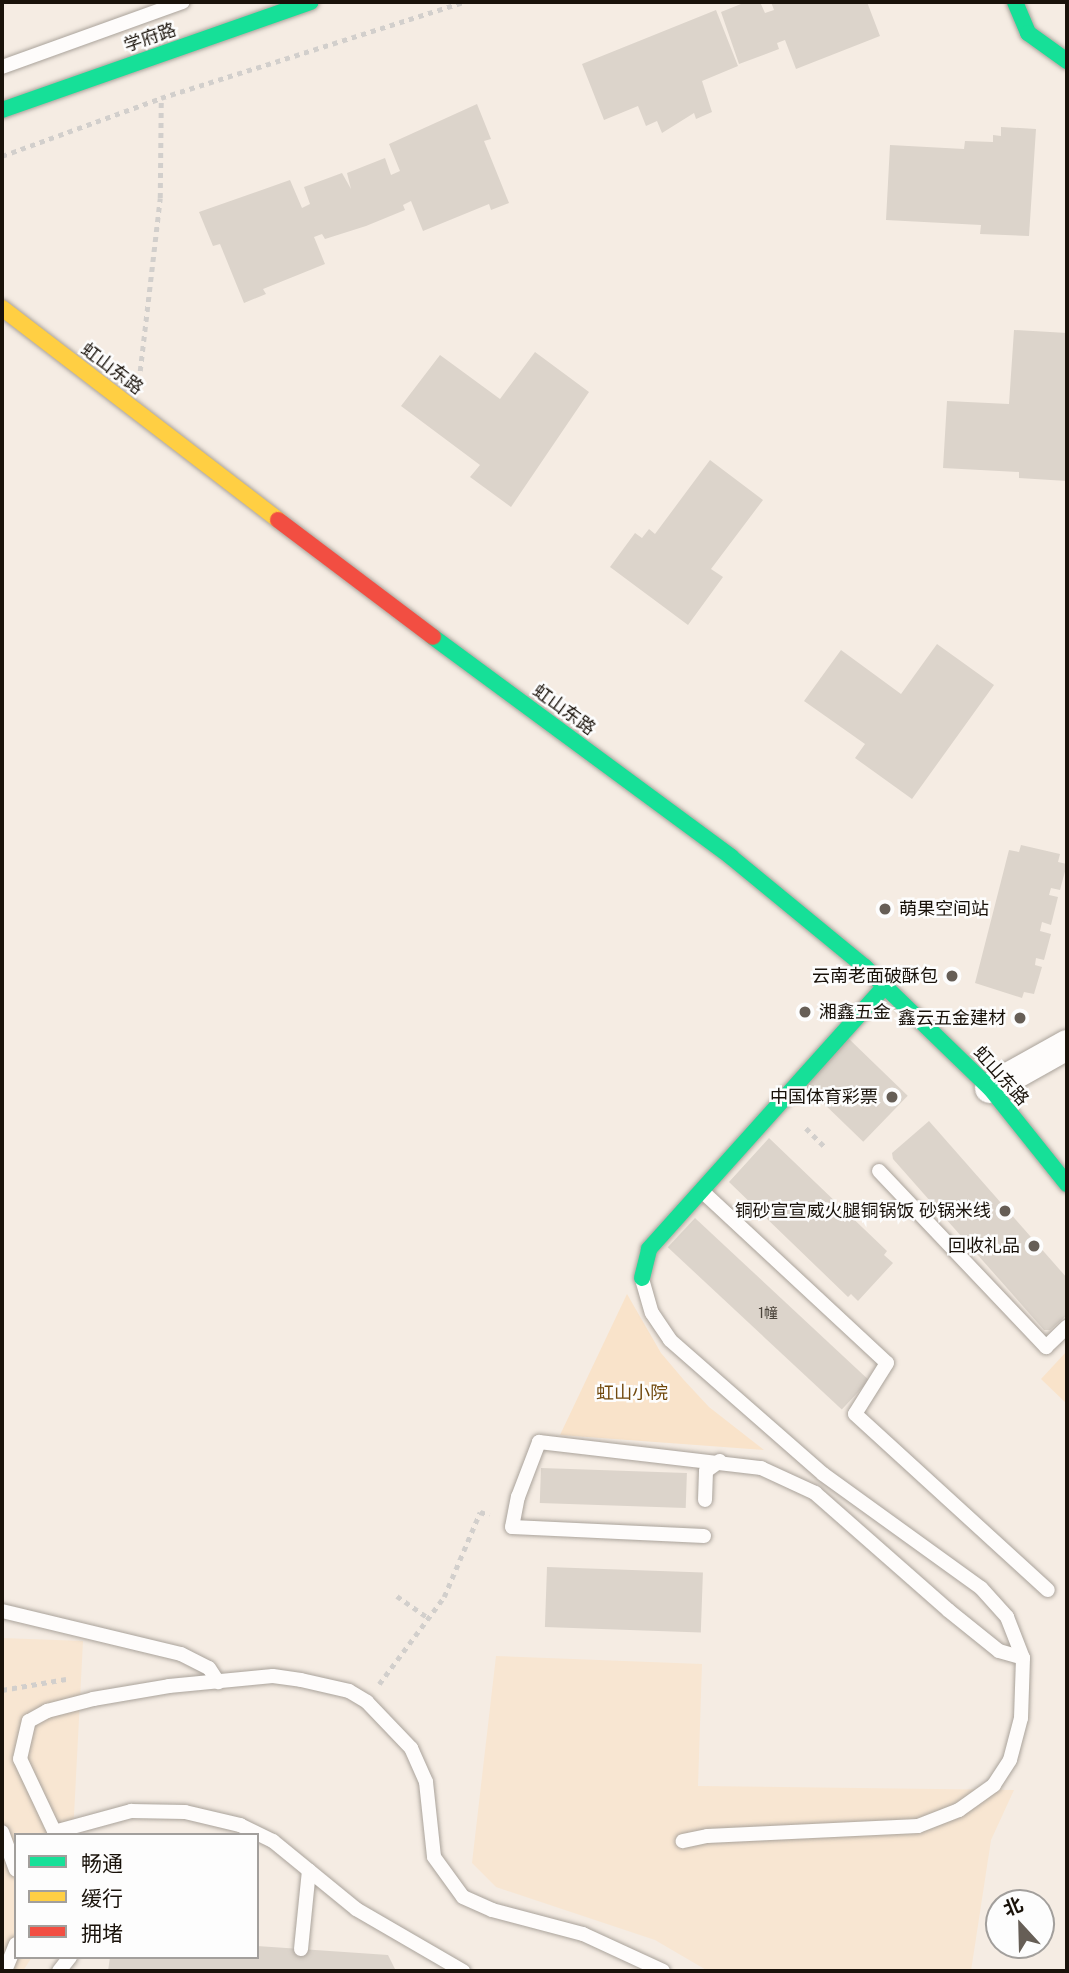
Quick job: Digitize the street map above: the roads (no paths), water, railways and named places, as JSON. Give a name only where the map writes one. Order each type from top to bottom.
[{"type":"street","name":"学府路","points":[[2,110],[311,2]]},
{"type":"street","points":[[1015,2],[1028,33],[1067,61]]},
{"type":"street","name":"虹山东路","points":[[2,308],[389,605],[730,857],[886,986],[990,1088],[1067,1184]]},
{"type":"street","points":[[642,1278],[649,1249],[886,986]]},
{"type":"street","points":[[990,1088],[1067,1045]]},
{"type":"lane","name":"学府路","points":[[2,67],[183,2]]},
{"type":"lane","points":[[878,1171],[1046,1347],[1067,1327]]},
{"type":"lane","points":[[702,1191],[887,1363],[855,1414],[1048,1590]]},
{"type":"lane","points":[[642,1278],[652,1313],[684,1354],[823,1474],[981,1588],[1007,1618],[1023,1658],[1021,1718],[1010,1760],[994,1785],[959,1810],[918,1826],[707,1836],[684,1841]]},
{"type":"lane","points":[[704,1536],[512,1527],[517,1497],[539,1442],[720,1461],[761,1468],[798,1482],[999,1651],[1023,1658]]},
{"type":"lane","points":[[705,1500],[706,1471],[720,1461]]},
{"type":"lane","points":[[2,1611],[181,1654],[209,1668],[218,1682]]},
{"type":"lane","points":[[256,1833],[240,1825],[185,1812],[131,1811],[55,1833],[20,1759],[29,1721],[47,1711],[93,1699],[273,1676],[349,1691],[366,1702],[411,1748],[426,1782],[434,1857],[463,1897],[492,1910],[583,1934],[663,1971]]},
{"type":"lane","points":[[2,1832],[14,1865]]},
{"type":"lane","points":[[259,1834],[273,1841],[356,1909],[463,1971]]},
{"type":"lane","points":[[300,1949],[309,1870]]},
{"type":"lane","points":[[5,1971],[14,1949]]},
{"type":"place","name":"萌果空间站","points":[[885,909]]},
{"type":"place","name":"云南老面破酥包","points":[[952,976]]},
{"type":"place","name":"湘鑫五金","points":[[805,1012]]},
{"type":"place","name":"鑫云五金建材","points":[[1020,1018]]},
{"type":"place","name":"中国体育彩票","points":[[892,1097]]},
{"type":"place","name":"铜砂宣宣威火腿铜锅饭 砂锅米线","points":[[1005,1211]]},
{"type":"place","name":"回收礼品","points":[[1034,1246]]},
{"type":"park label","name":"虹山小院","points":[[632,1393]]}]
